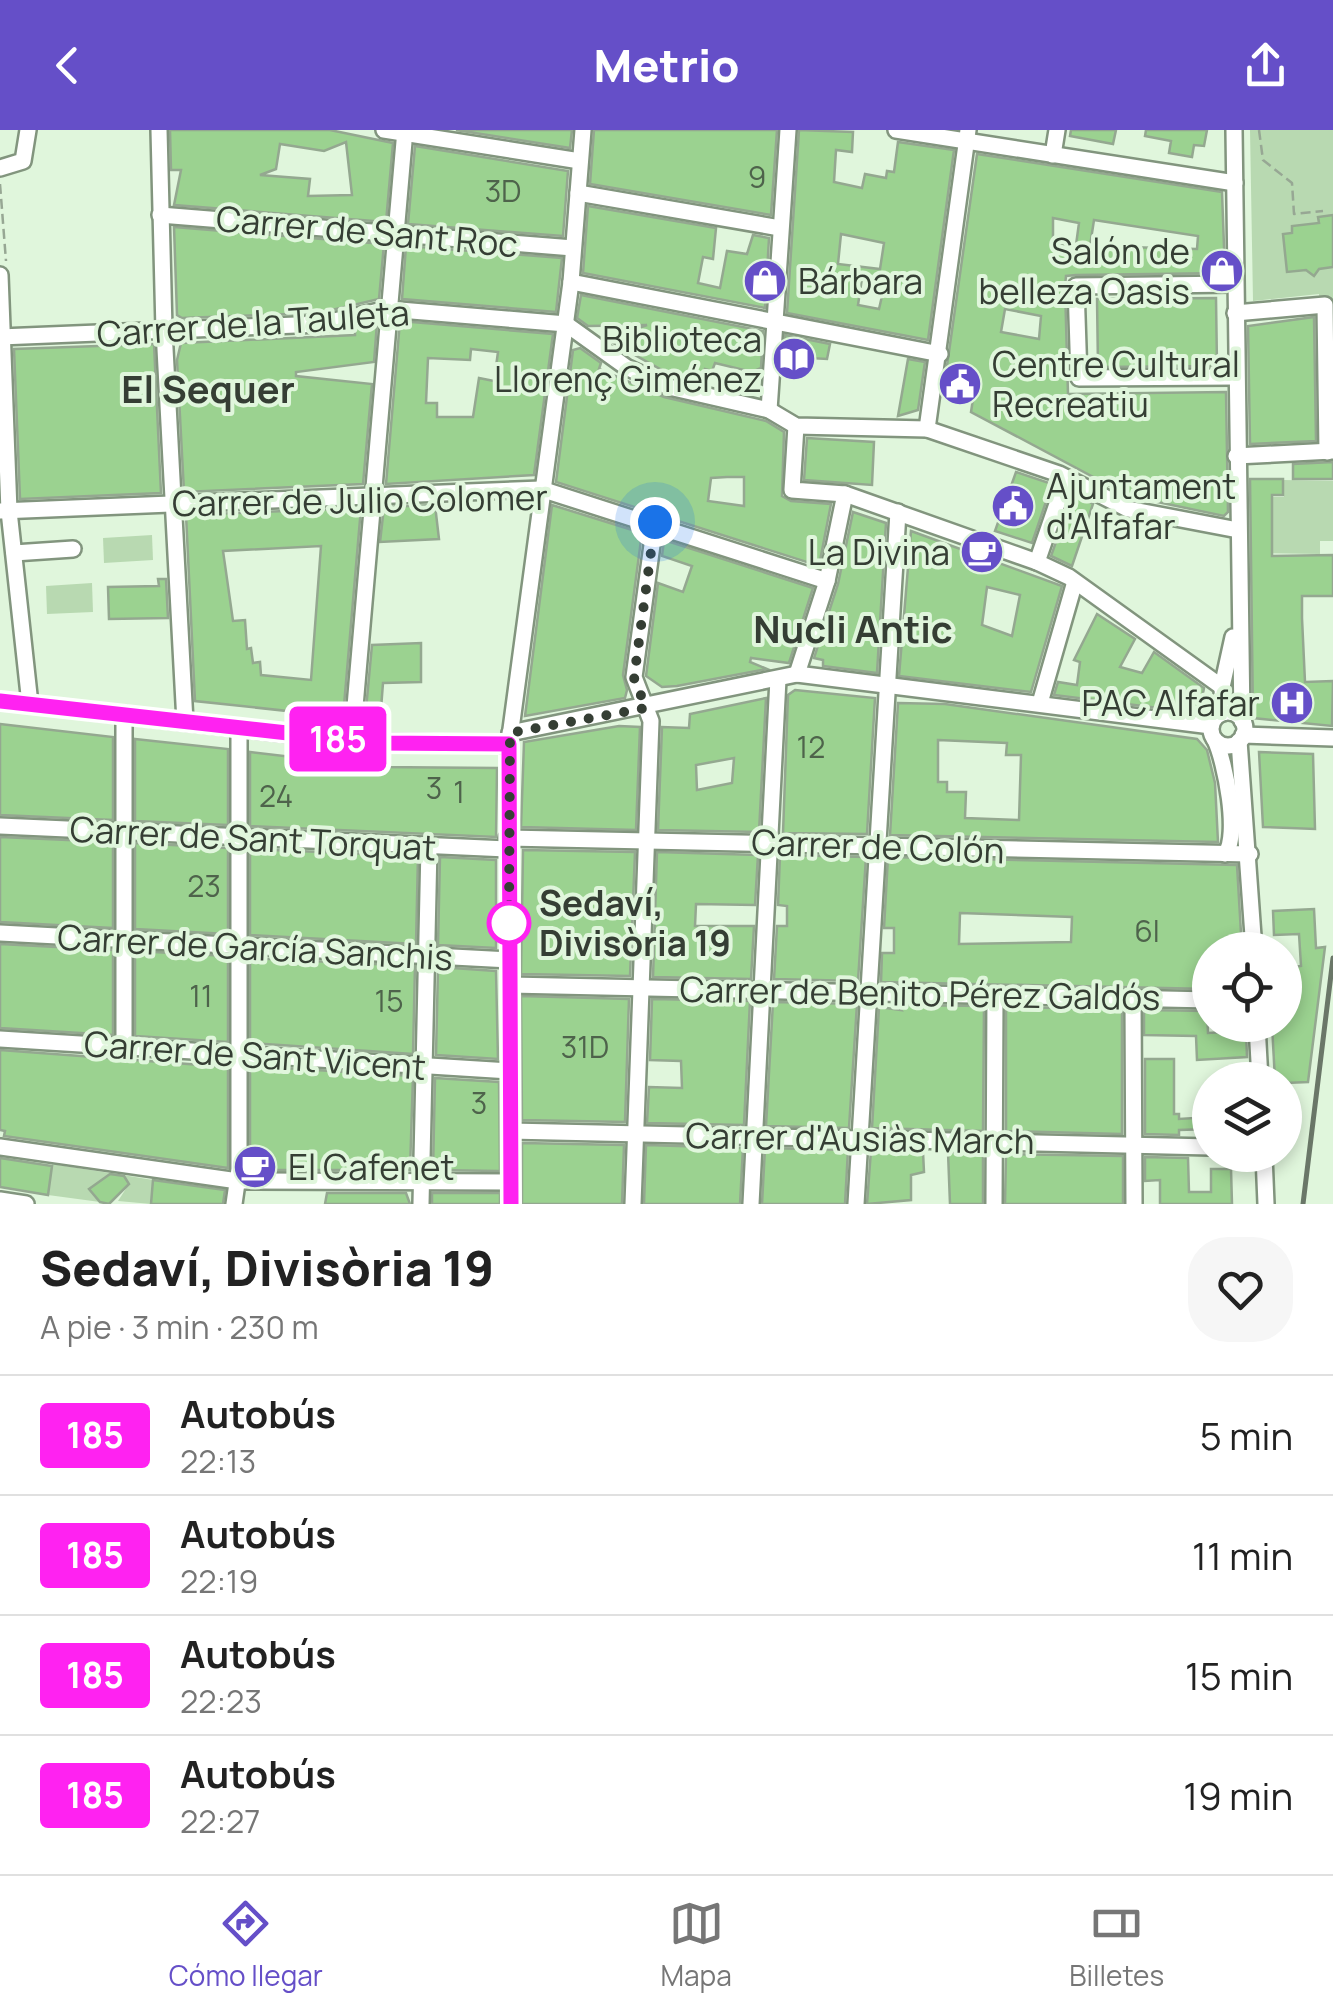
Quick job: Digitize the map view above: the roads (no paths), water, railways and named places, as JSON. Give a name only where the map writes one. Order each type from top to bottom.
[{"type":"street","points":[[0,168],[23,161],[28,130]]},
{"type":"street","points":[[159,130],[164,330],[185,722]]},
{"type":"street","points":[[384,130],[580,161]]},
{"type":"street","points":[[511,1204],[509,739],[566,324],[583,130]]},
{"type":"street","points":[[768,410],[788,130]]},
{"type":"street","points":[[896,130],[967,136],[1054,155],[1236,183]]},
{"type":"street","points":[[1054,155],[1058,130]]},
{"type":"street","points":[[1234,130],[1238,614],[1253,932]]},
{"type":"street","points":[[352,740],[405,132]]},
{"type":"street","points":[[927,429],[967,136]]},
{"type":"street","points":[[578,193],[780,228]]},
{"type":"street","name":"Carrer de Sant Roc","points":[[160,215],[573,248]]},
{"type":"street","points":[[0,276],[5,511],[14,553],[30,704]]},
{"type":"street","points":[[571,282],[940,354]]},
{"type":"street","points":[[1235,284],[1076,286],[1079,378],[1235,377]]},
{"type":"street","points":[[1235,313],[1325,306],[1330,451],[1236,456]]},
{"type":"street","name":"Carrer de la Tauleta","points":[[2,338],[320,324],[388,309],[566,324]]},
{"type":"street","points":[[566,324],[626,367],[655,380],[768,410],[796,426],[927,429],[1066,478],[1128,509],[1238,530]]},
{"type":"street","points":[[796,426],[792,490],[844,494],[1037,562],[1069,577],[1074,585],[1222,687]]},
{"type":"street","points":[[1037,562],[1066,478]]},
{"type":"street","name":"Carrer de Julio Colomer","points":[[5,511],[375,493],[541,490],[655,522],[827,582]]},
{"type":"street","points":[[797,674],[827,582],[844,494]]},
{"type":"street","points":[[856,1204],[898,512]]},
{"type":"street","points":[[633,1204],[643,840],[651,721],[634,678],[655,522]]},
{"type":"street","points":[[14,553],[73,550]]},
{"type":"street","points":[[1040,704],[1074,585]]},
{"type":"street","points":[[1225,854],[1231,841],[1224,760],[1213,733],[1223,713],[1222,687],[1238,614]]},
{"type":"street","points":[[0,701],[352,740],[509,739],[797,674],[1040,704],[1213,733],[1230,746],[1242,732]]},
{"type":"street","points":[[751,1204],[778,679]]},
{"type":"street","points":[[1223,713],[1242,732],[1333,738]]},
{"type":"street","points":[[124,714],[124,1046]]},
{"type":"street","points":[[234,1204],[238,1181],[239,728]]},
{"type":"street","name":"Carrer de Sant Torquat","points":[[0,826],[428,847],[507,844]]},
{"type":"street","name":"Carrer de Colón","points":[[507,844],[643,840],[1250,854]]},
{"type":"street","points":[[422,1204],[428,847]]},
{"type":"street","name":"Carrer de García Sanchis","points":[[0,933],[510,960]]},
{"type":"street","name":"Carrer de Benito Pérez Galdós","points":[[510,986],[1192,1000]]},
{"type":"street","points":[[994,1204],[996,995]]},
{"type":"street","points":[[1133,998],[1134,1204]]},
{"type":"street","name":"Carrer de Sant Vicent","points":[[0,1038],[510,1070]]},
{"type":"street","name":"Carrer d'Ausiàs March","points":[[510,1131],[1192,1146]]},
{"type":"street","points":[[0,1147],[238,1181],[511,1182]]},
{"type":"street","points":[[1265,1172],[1266,1204]]},
{"type":"street","points":[[0,1200],[26,1204]]},
{"type":"railway","points":[[1303,1204],[1333,958]]},
{"type":"place","name":"Salón de belleza Oasis","points":[[1222,271]]},
{"type":"place","name":"Bárbara","points":[[765,281]]},
{"type":"place","name":"Biblioteca Llorenç Giménez","points":[[794,359]]},
{"type":"place","name":"Centre Cultural Recreatiu","points":[[960,384]]},
{"type":"place","name":"Ajuntament d'Alfafar","points":[[1013,506]]},
{"type":"place","name":"La Divina","points":[[982,552]]},
{"type":"place","name":"PAC Alfafar","points":[[1292,703]]},
{"type":"place","name":"Sedaví, Divisòria 19","points":[[509,923]]},
{"type":"place","name":"El Cafenet","points":[[255,1167]]},
{"type":"district","name":"El Sequer","points":[[208,388]]},
{"type":"district","name":"Nucli Antic","points":[[853,628]]}]
